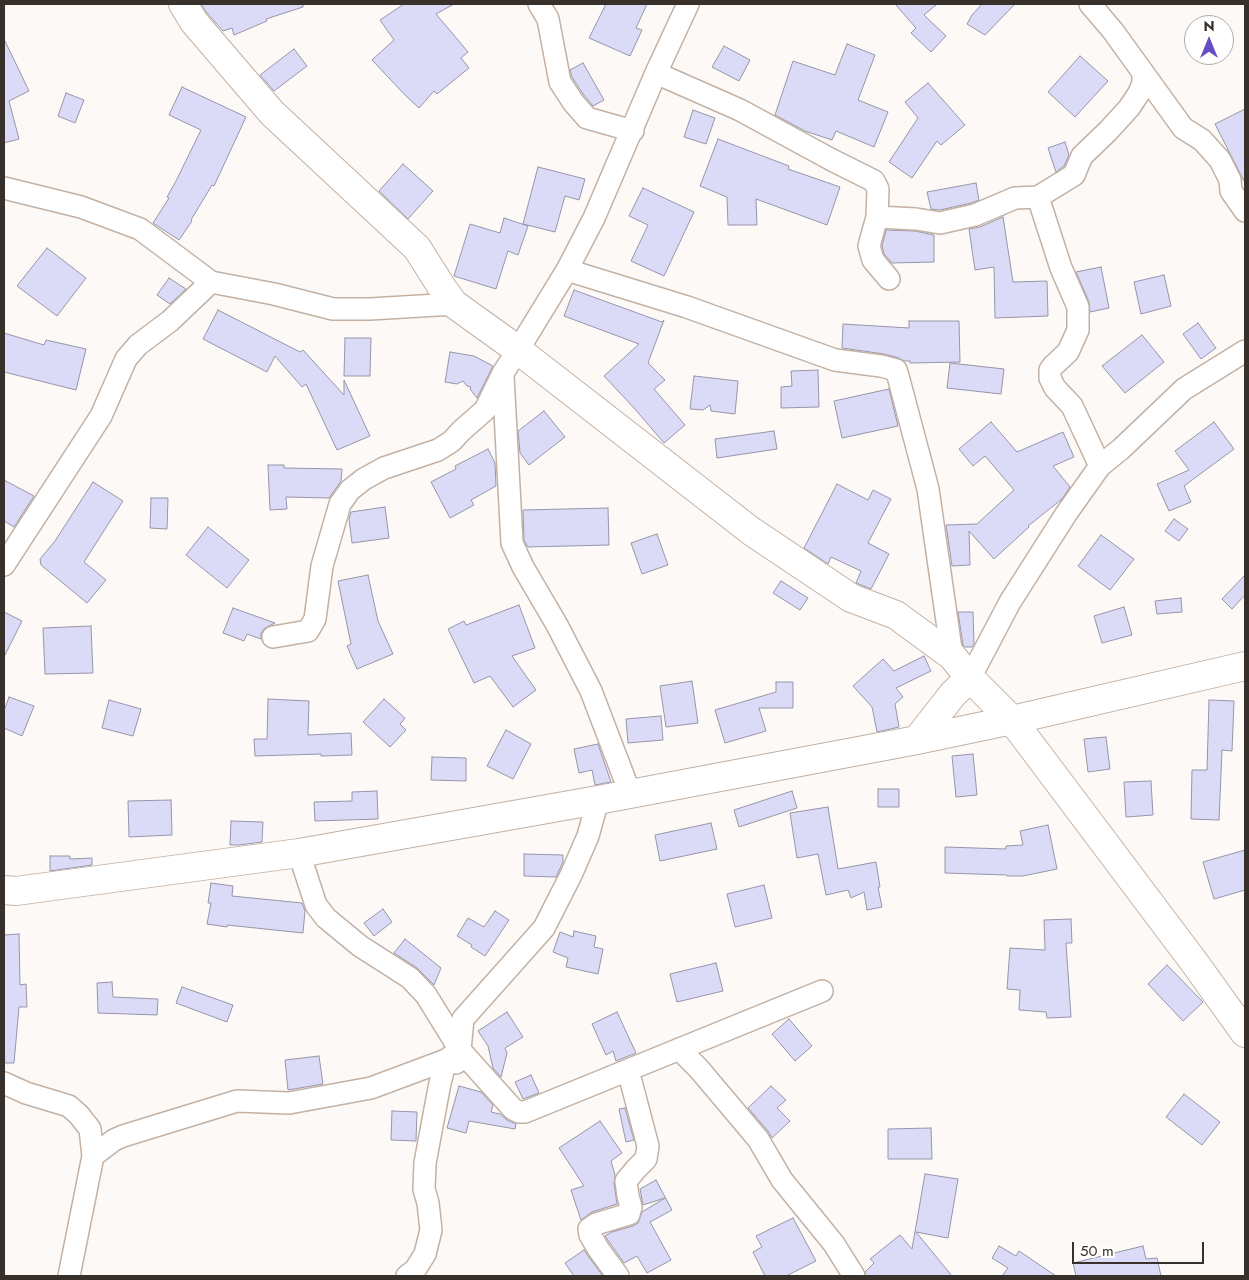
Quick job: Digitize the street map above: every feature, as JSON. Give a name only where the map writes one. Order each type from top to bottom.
[{"type":"street","points":[[183,4],[194,22],[272,113],[417,248],[454,304],[518,350],[752,531],[851,598],[896,615],[952,656],[970,678],[1012,720],[1245,1033]]},
{"type":"street","points":[[539,4],[548,19],[560,82],[573,102],[587,118],[633,130]]},
{"type":"street","points":[[273,637],[308,630],[315,619],[322,566],[340,504],[350,490],[364,479],[384,468],[438,450],[452,441],[485,410],[503,373],[567,270],[594,218],[688,4]]},
{"type":"street","points":[[1090,4],[1113,31],[1183,128],[1202,140],[1220,160],[1230,180],[1231,191],[1245,211]]},
{"type":"street","points":[[877,217],[916,219],[940,223],[975,214],[1015,198],[1038,197],[1074,175],[1082,156],[1108,131],[1140,93],[1143,73]]},
{"type":"street","points":[[656,74],[740,110],[874,181],[878,188],[877,217],[870,246],[873,260],[889,279]]},
{"type":"street","points":[[4,188],[81,207],[140,229],[212,282],[274,294],[333,309],[370,309],[454,304]]},
{"type":"street","points":[[1038,197],[1061,268],[1078,307],[1078,330],[1068,352],[1050,370],[1050,378],[1055,388],[1072,406],[1100,466]]},
{"type":"street","points":[[567,270],[687,307],[835,360],[881,366],[896,370],[928,489],[952,656]]},
{"type":"street","points":[[4,565],[101,416],[126,359],[138,344],[170,321],[212,282]]},
{"type":"street","points":[[917,740],[953,694],[970,678],[1010,602],[1066,514],[1100,466],[1121,449],[1184,389],[1245,351]]},
{"type":"street","points":[[503,373],[512,543],[523,567],[557,625],[591,691],[630,793]]},
{"type":"street","points":[[4,890],[16,891],[300,853],[598,800],[917,740],[1245,666]]},
{"type":"street","points":[[415,1274],[425,1254],[431,1230],[428,1203],[424,1189],[425,1163],[440,1082],[453,1055],[463,1019],[544,928],[588,836],[598,800]]},
{"type":"street","points":[[300,853],[316,904],[326,918],[360,946],[410,978],[426,995],[453,1055],[476,1068],[513,1110],[519,1112],[526,1112],[822,991]]},
{"type":"street","points":[[679,1049],[706,1076],[758,1139],[782,1180],[834,1244],[854,1276]]},
{"type":"street","points":[[69,1276],[100,1151],[114,1140],[237,1101],[289,1103],[371,1088],[453,1055]]},
{"type":"street","points":[[618,1276],[599,1250],[590,1235],[589,1229],[596,1224],[629,1214],[631,1207],[626,1181],[646,1159],[648,1146],[628,1070]]},
{"type":"street","points":[[4,1083],[26,1093],[68,1106],[79,1115],[90,1129],[100,1151]]},
{"type":"building","points":[[201,4],[303,4],[303,7],[266,19],[267,21],[234,35],[232,28],[223,31]]},
{"type":"building","points":[[404,4],[454,4],[436,14],[468,52],[461,58],[469,68],[437,94],[434,91],[419,108],[372,60],[394,40],[380,20]]},
{"type":"building","points":[[606,4],[647,4],[636,28],[642,30],[630,56],[589,38]]},
{"type":"building","points":[[895,4],[937,4],[924,15],[946,36],[931,52],[911,33],[916,28]]},
{"type":"building","points":[[982,4],[1015,4],[985,35],[967,24]]},
{"type":"building","points":[[4,39],[29,91],[9,101],[19,139],[4,143]]},
{"type":"building","points":[[847,44],[875,55],[858,100],[888,112],[874,147],[836,131],[832,140],[805,131],[775,115],[793,61],[835,75]]},
{"type":"building","points":[[724,46],[750,60],[739,81],[712,67]]},
{"type":"building","points":[[294,49],[307,66],[274,91],[260,75]]},
{"type":"building","points":[[1080,56],[1108,81],[1075,117],[1048,92]]},
{"type":"building","points":[[583,63],[604,100],[593,106],[572,77],[570,70]]},
{"type":"building","points":[[928,83],[965,125],[941,145],[937,141],[912,178],[889,162],[918,118],[905,102]]},
{"type":"building","points":[[182,87],[246,117],[214,186],[212,185],[179,240],[153,223],[169,198],[167,197],[201,130],[169,115]]},
{"type":"building","points":[[66,93],[84,100],[75,123],[58,116]]},
{"type":"building","points":[[1245,109],[1245,183],[1215,124]]},
{"type":"building","points":[[693,110],[715,118],[706,144],[684,137]]},
{"type":"building","points":[[718,139],[789,166],[788,169],[840,187],[827,225],[756,199],[757,225],[728,225],[727,197],[700,186]]},
{"type":"building","points":[[1065,142],[1069,155],[1064,166],[1056,172],[1048,148]]},
{"type":"building","points":[[403,164],[433,191],[408,219],[379,191]]},
{"type":"building","points":[[538,167],[585,179],[579,200],[565,196],[555,232],[523,224]]},
{"type":"building","points":[[976,183],[979,200],[940,210],[931,209],[927,192]]},
{"type":"building","points":[[643,188],[694,212],[664,276],[631,261],[648,225],[629,216]]},
{"type":"building","points":[[1003,217],[1013,282],[1047,281],[1048,316],[995,318],[994,267],[975,270],[969,229],[980,227]]},
{"type":"building","points":[[504,218],[528,226],[518,255],[508,251],[496,289],[454,276],[470,224],[500,233]]},
{"type":"building","points":[[886,230],[915,231],[934,235],[934,262],[892,263],[884,254],[882,246]]},
{"type":"building","points":[[47,248],[86,278],[57,316],[17,286]]},
{"type":"building","points":[[1101,267],[1109,308],[1090,312],[1089,302],[1076,272]]},
{"type":"building","points":[[1164,275],[1171,306],[1141,314],[1134,282]]},
{"type":"building","points":[[169,278],[186,289],[170,304],[157,295]]},
{"type":"building","points":[[574,290],[662,322],[664,320],[648,363],[665,380],[654,389],[685,425],[664,443],[604,376],[639,344],[564,316]]},
{"type":"building","points":[[218,310],[300,352],[303,350],[344,395],[344,380],[370,436],[337,450],[306,384],[302,387],[275,356],[267,372],[203,339]]},
{"type":"building","points":[[909,321],[959,321],[960,362],[910,363],[910,361],[904,361],[884,354],[842,348],[843,324],[909,328]]},
{"type":"building","points":[[1198,323],[1216,348],[1201,359],[1183,334]]},
{"type":"building","points":[[4,333],[44,345],[46,340],[86,349],[76,390],[4,372]]},
{"type":"building","points":[[1142,335],[1164,362],[1125,393],[1102,366]]},
{"type":"building","points":[[345,338],[371,338],[370,376],[344,376]]},
{"type":"building","points":[[450,352],[474,356],[493,366],[477,398],[470,389],[471,387],[467,386],[463,381],[457,384],[445,382]]},
{"type":"building","points":[[950,363],[1004,369],[1001,394],[947,388]]},
{"type":"building","points":[[818,370],[819,407],[781,408],[781,387],[792,386],[791,371]]},
{"type":"building","points":[[694,376],[738,381],[735,414],[711,411],[710,405],[703,410],[690,409]]},
{"type":"building","points":[[889,389],[898,426],[842,438],[834,401]]},
{"type":"building","points":[[544,411],[565,437],[529,465],[520,453],[518,431]]},
{"type":"building","points":[[991,422],[1017,452],[1063,432],[1074,457],[1053,466],[1070,487],[1062,499],[1028,526],[994,559],[969,531],[970,565],[952,566],[946,525],[977,524],[1014,490],[985,456],[973,466],[959,449]]},
{"type":"building","points":[[1214,422],[1234,449],[1184,486],[1191,502],[1169,511],[1157,484],[1189,470],[1175,451]]},
{"type":"building","points":[[774,431],[777,449],[717,458],[715,439]]},
{"type":"building","points":[[488,449],[495,463],[496,486],[471,500],[474,505],[450,518],[431,482],[456,469],[455,466]]},
{"type":"building","points":[[268,465],[284,465],[284,468],[342,469],[341,481],[329,498],[286,497],[287,509],[270,510]]},
{"type":"building","points":[[4,480],[34,496],[14,527],[4,521]]},
{"type":"building","points":[[93,482],[123,501],[84,562],[106,580],[87,603],[41,565],[40,559],[55,541]]},
{"type":"building","points":[[837,484],[868,500],[873,490],[891,499],[868,543],[889,554],[871,589],[856,583],[861,571],[831,557],[828,564],[804,548]]},
{"type":"building","points":[[151,498],[168,498],[167,529],[150,528]]},
{"type":"building","points":[[385,507],[389,538],[352,543],[349,519],[351,512]]},
{"type":"building","points":[[608,508],[609,545],[528,547],[524,540],[523,510]]},
{"type":"building","points":[[1174,519],[1188,529],[1179,541],[1165,531]]},
{"type":"building","points":[[208,527],[249,560],[227,588],[186,555]]},
{"type":"building","points":[[657,534],[668,565],[642,574],[631,543]]},
{"type":"building","points":[[1101,535],[1134,559],[1110,590],[1078,566]]},
{"type":"building","points":[[368,575],[378,621],[393,654],[357,669],[347,646],[351,644],[338,581]]},
{"type":"building","points":[[1245,575],[1245,595],[1232,609],[1222,599]]},
{"type":"building","points":[[781,581],[808,598],[800,610],[773,593]]},
{"type":"building","points":[[1181,598],[1182,612],[1157,614],[1155,601]]},
{"type":"building","points":[[519,605],[535,648],[512,656],[536,690],[513,707],[490,676],[474,683],[448,629],[464,621],[466,625]]},
{"type":"building","points":[[1124,607],[1132,635],[1102,643],[1094,616]]},
{"type":"building","points":[[233,608],[275,623],[265,628],[261,633],[261,639],[247,634],[244,641],[223,633]]},
{"type":"building","points":[[4,612],[22,621],[4,657]]},
{"type":"building","points":[[958,612],[973,612],[974,644],[972,647],[965,647],[963,645]]},
{"type":"building","points":[[91,626],[93,673],[45,674],[43,628]]},
{"type":"building","points":[[924,656],[931,671],[896,688],[903,697],[895,704],[899,727],[877,732],[872,707],[853,686],[883,659],[894,671]]},
{"type":"building","points":[[692,681],[698,723],[666,727],[660,686]]},
{"type":"building","points":[[776,682],[793,682],[793,708],[759,708],[766,731],[725,743],[715,710],[776,692]]},
{"type":"building","points":[[9,697],[34,706],[22,736],[4,728],[4,711]]},
{"type":"building","points":[[268,699],[309,701],[308,735],[351,733],[352,755],[255,756],[254,739],[267,739]]},
{"type":"building","points":[[384,699],[405,718],[400,724],[406,730],[390,747],[363,722]]},
{"type":"building","points":[[109,700],[141,709],[133,736],[102,728]]},
{"type":"building","points":[[1209,700],[1234,701],[1232,751],[1222,750],[1219,820],[1191,819],[1192,770],[1207,770]]},
{"type":"building","points":[[661,716],[663,740],[628,743],[626,719]]},
{"type":"building","points":[[506,730],[531,744],[513,779],[487,766]]},
{"type":"building","points":[[1106,737],[1110,769],[1088,772],[1084,739]]},
{"type":"building","points":[[598,744],[611,782],[595,785],[592,770],[579,773],[574,749]]},
{"type":"building","points":[[973,754],[977,795],[956,797],[952,756]]},
{"type":"building","points":[[432,757],[466,758],[466,781],[431,780]]},
{"type":"building","points":[[1151,781],[1153,815],[1126,817],[1124,782]]},
{"type":"building","points":[[878,789],[899,789],[899,807],[878,807]]},
{"type":"building","points":[[377,791],[378,819],[315,821],[314,802],[352,801],[352,792]]},
{"type":"building","points":[[792,791],[797,808],[739,827],[734,810]]},
{"type":"building","points":[[171,800],[172,835],[129,837],[128,801]]},
{"type":"building","points":[[828,807],[838,869],[876,862],[882,907],[867,910],[864,892],[851,898],[848,890],[826,895],[818,854],[797,858],[790,813]]},
{"type":"building","points":[[231,821],[263,822],[262,842],[230,845]]},
{"type":"building","points":[[711,823],[717,849],[660,861],[655,835]]},
{"type":"building","points":[[1048,825],[1057,869],[1023,876],[945,873],[945,847],[1006,849],[1006,846],[1023,845],[1020,831]]},
{"type":"building","points":[[1245,850],[1245,890],[1214,899],[1203,862]]},
{"type":"building","points":[[524,854],[563,855],[563,862],[556,877],[524,876]]},
{"type":"building","points":[[50,856],[70,856],[70,859],[92,858],[92,865],[50,871]]},
{"type":"building","points":[[211,883],[233,886],[232,896],[302,903],[305,911],[303,933],[207,924],[211,903],[208,903]]},
{"type":"building","points":[[764,885],[772,918],[735,927],[727,894]]},
{"type":"building","points":[[383,909],[392,922],[374,936],[364,923]]},
{"type":"building","points":[[495,911],[509,920],[485,956],[457,936],[468,918],[484,927]]},
{"type":"building","points":[[1071,919],[1072,943],[1066,943],[1071,1017],[1047,1018],[1046,1012],[1019,1010],[1020,990],[1007,989],[1010,948],[1045,950],[1044,920]]},
{"type":"building","points":[[574,931],[596,936],[594,947],[603,949],[598,974],[566,967],[568,958],[553,952],[560,932],[573,937]]},
{"type":"building","points":[[19,934],[20,985],[26,984],[27,1007],[19,1007],[14,1063],[4,1063],[4,935]]},
{"type":"building","points":[[405,939],[441,968],[434,985],[417,968],[394,953]]},
{"type":"building","points":[[716,963],[723,991],[677,1002],[670,974]]},
{"type":"building","points":[[1167,965],[1203,1002],[1183,1021],[1148,984]]},
{"type":"building","points":[[112,982],[113,997],[158,999],[157,1015],[98,1013],[97,983]]},
{"type":"building","points":[[182,987],[233,1005],[227,1022],[176,1003]]},
{"type":"building","points":[[507,1012],[523,1037],[505,1048],[507,1053],[501,1077],[493,1068],[488,1046],[478,1031]]},
{"type":"building","points":[[617,1012],[636,1053],[616,1061],[613,1051],[606,1055],[592,1024]]},
{"type":"building","points":[[789,1019],[812,1046],[795,1061],[772,1034]]},
{"type":"building","points":[[319,1056],[323,1084],[288,1090],[285,1060]]},
{"type":"building","points":[[531,1075],[539,1093],[523,1099],[515,1082]]},
{"type":"building","points":[[459,1086],[481,1092],[493,1105],[491,1112],[500,1114],[516,1124],[515,1129],[469,1121],[466,1133],[447,1128]]},
{"type":"building","points":[[771,1086],[786,1100],[777,1108],[790,1121],[772,1138],[748,1108]]},
{"type":"building","points":[[1184,1094],[1220,1122],[1202,1145],[1166,1117]]},
{"type":"building","points":[[625,1108],[634,1140],[626,1142],[619,1109]]},
{"type":"building","points":[[392,1111],[417,1112],[416,1141],[391,1140]]},
{"type":"building","points":[[600,1121],[622,1153],[611,1161],[615,1175],[614,1183],[617,1204],[592,1212],[581,1220],[571,1190],[584,1186],[559,1148]]},
{"type":"building","points":[[931,1128],[932,1159],[888,1159],[888,1129]]},
{"type":"building","points":[[925,1174],[958,1179],[948,1238],[916,1232],[952,1276],[866,1276],[865,1272],[874,1263],[870,1259],[900,1235],[912,1249]]},
{"type":"building","points":[[656,1180],[672,1210],[650,1222],[671,1260],[647,1273],[637,1256],[624,1263],[605,1236],[638,1223],[642,1212],[665,1198],[643,1205],[640,1189]]},
{"type":"building","points":[[793,1218],[816,1261],[786,1276],[765,1276],[753,1252],[762,1247],[756,1236]]},
{"type":"building","points":[[999,1246],[1016,1256],[1019,1251],[1056,1276],[1002,1276],[1008,1268],[992,1258]]},
{"type":"building","points":[[1143,1246],[1146,1259],[1157,1258],[1161,1276],[1076,1276],[1073,1263]]},
{"type":"building","points":[[584,1250],[602,1275],[574,1276],[565,1263]]}]
